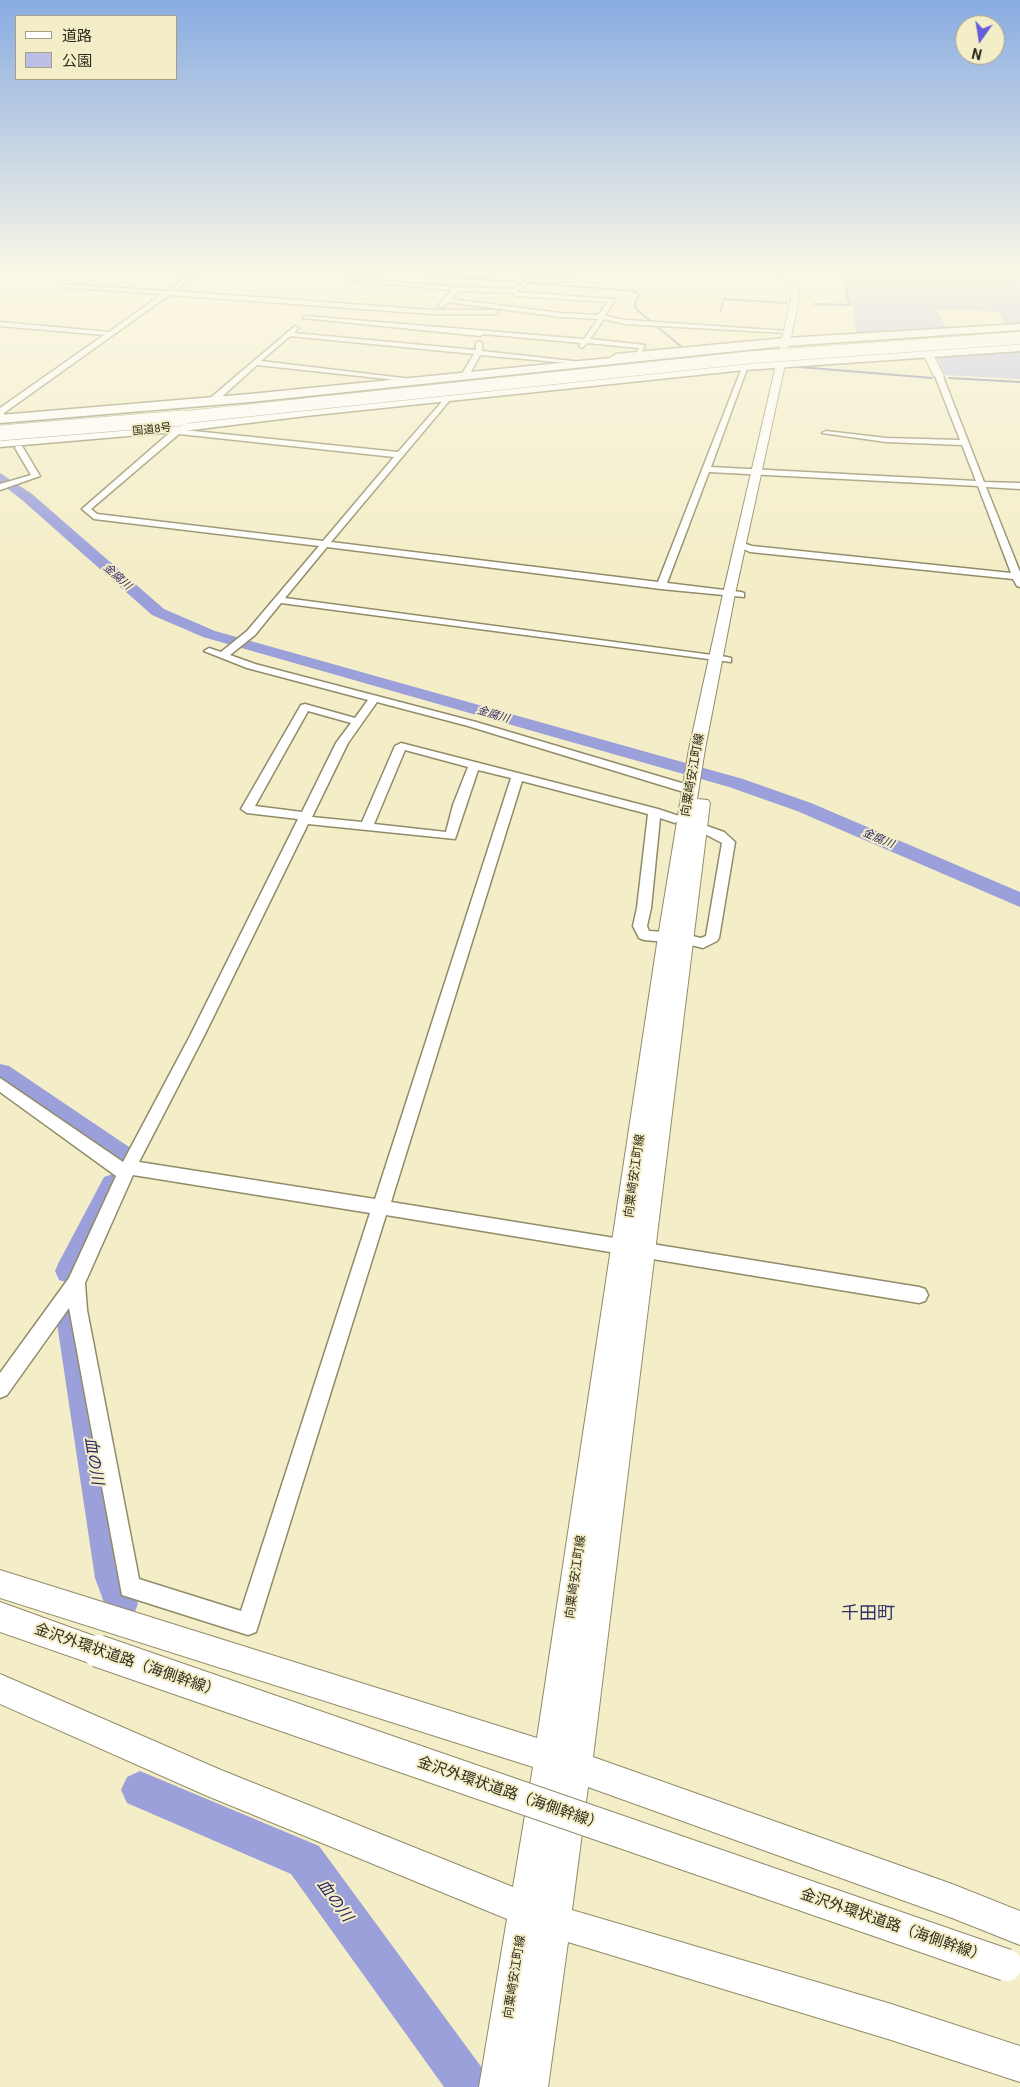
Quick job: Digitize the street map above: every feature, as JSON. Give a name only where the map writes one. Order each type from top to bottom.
[{"type":"highway","points":[[464,376],[503,370]]},
{"type":"highway","name":"国道8号","points":[[1,422],[517,370]]},
{"type":"highway","points":[[1,422],[227,404],[580,370]]},
{"type":"highway","points":[[1,422],[209,415],[619,370]]},
{"type":"highway","name":"国道8号","points":[[0,443],[25,444],[176,429],[306,412],[670,370]]},
{"type":"highway","points":[[450,396],[702,370]]},
{"type":"highway","points":[[1,422],[240,407],[553,373]]},
{"type":"highway","points":[[25,444],[523,380]]},
{"type":"main road","name":"向粟崎安江町線","points":[[499,2084],[539,1916],[697,792],[721,659],[747,546],[783,370]]},
{"type":"main road","points":[[936,370],[939,376]]},
{"type":"main road","name":"向粟崎安江町線","points":[[714,725],[721,659]]},
{"type":"main road","points":[[0,1584],[562,1762],[952,1901],[1011,1925]]},
{"type":"main road","name":"金沢外環状道路（海側幹線）","points":[[0,1617],[1020,1969]]},
{"type":"main road","points":[[0,1689],[216,1784],[376,1847],[539,1916],[888,2021],[1013,2062]]},
{"type":"main road","name":"向粟崎安江町線","points":[[530,2087],[539,1916]]},
{"type":"street","points":[[14,439],[1,422],[0,412],[59,370]]},
{"type":"street","points":[[211,402],[247,370]]},
{"type":"street","points":[[325,370],[424,381]]},
{"type":"street","points":[[223,655],[251,633],[450,396],[467,370]]},
{"type":"street","points":[[661,586],[743,370]]},
{"type":"street","points":[[747,546],[1018,576],[939,376]]},
{"type":"street","points":[[400,455],[176,429],[86,509],[94,516],[735,595]]},
{"type":"street","points":[[826,434],[886,440],[965,443]]},
{"type":"street","points":[[0,487],[36,476],[25,444]]},
{"type":"street","points":[[707,468],[762,473],[1020,486]]},
{"type":"street","points":[[279,600],[721,659]]},
{"type":"street","points":[[210,651],[374,699],[472,724],[697,792]]},
{"type":"street","points":[[0,1389],[76,1282],[127,1171],[197,1036],[342,743],[374,699]]},
{"type":"street","points":[[358,722],[305,707],[247,809],[366,827],[450,836],[459,805],[474,766]]},
{"type":"street","points":[[366,827],[401,746],[675,819]]},
{"type":"street","points":[[76,1282],[78,1310],[130,1587],[248,1624],[517,777]]},
{"type":"street","points":[[654,812],[644,908],[640,926],[644,935],[703,942],[712,938],[730,842],[720,835],[707,830]]},
{"type":"street","points":[[0,1084],[127,1171],[381,1208],[919,1295]]},
{"type":"green space","points":[[943,370],[1020,370],[1020,379],[945,375]]},
{"type":"waterway","points":[[840,370],[932,378]]},
{"type":"waterway","points":[[949,378],[1020,382]]},
{"type":"waterway","name":"金腐川","points":[[0,477],[27,497],[158,612],[209,634],[320,667],[736,783],[804,807],[1020,900]]},
{"type":"waterway","name":"血の川","points":[[0,1073],[126,1158]]},
{"type":"waterway","name":"血の川","points":[[69,1271],[113,1185]]},
{"type":"waterway","name":"血の川","points":[[70,1317],[112,1578],[121,1604]]},
{"type":"waterway","name":"血の川","points":[[140,1790],[305,1860],[470,2087]]},
{"type":"district","name":"千田町","points":[[868,1614]]}]
